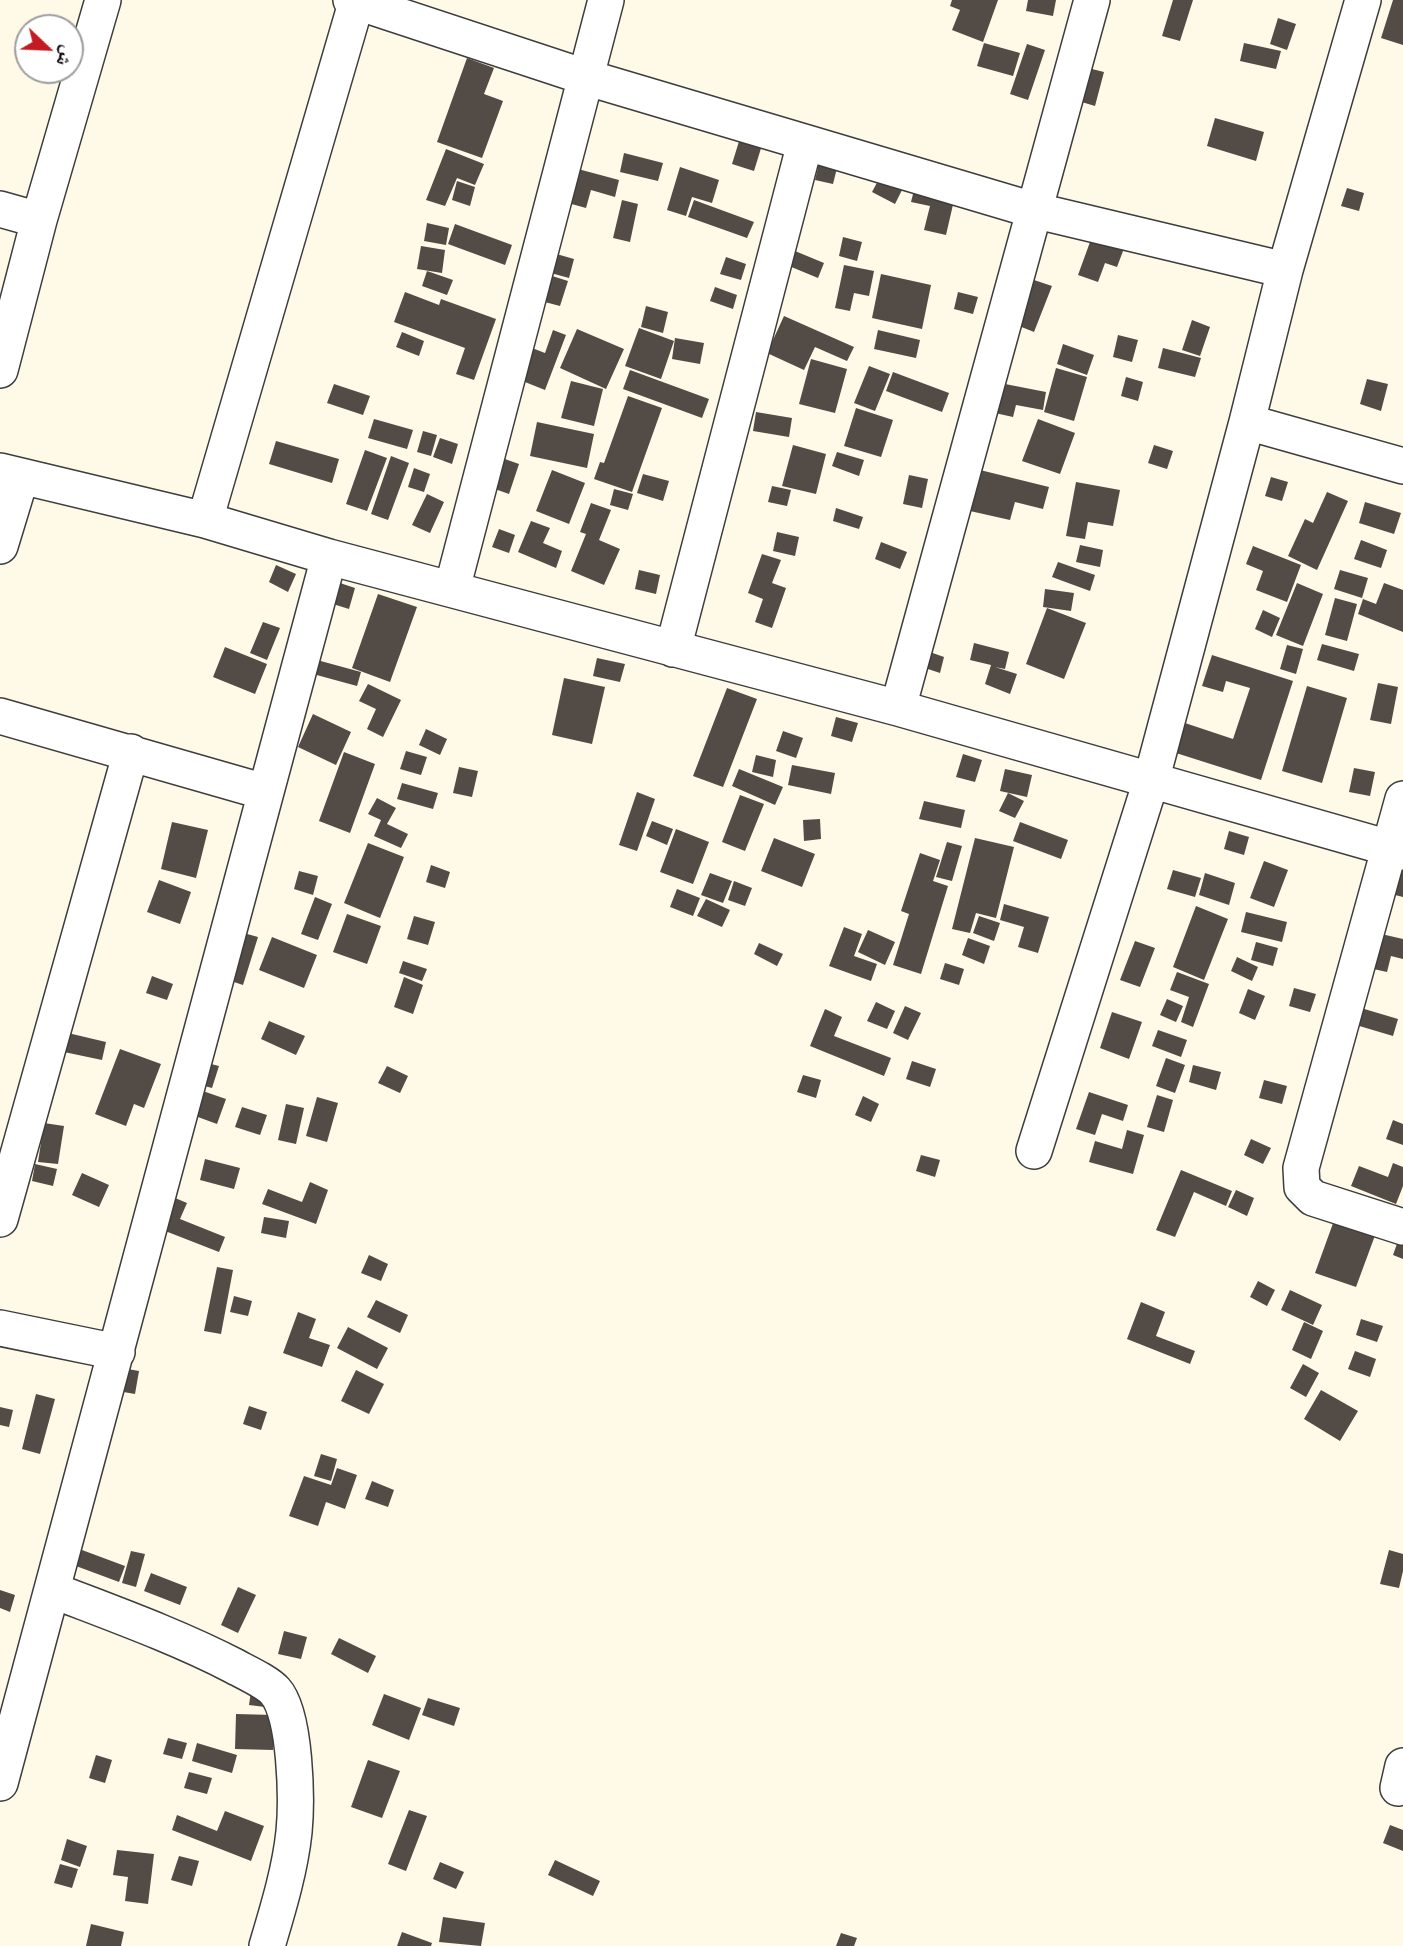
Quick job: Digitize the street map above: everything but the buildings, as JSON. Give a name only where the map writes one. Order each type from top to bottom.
[{"type":"street","points":[[0,370],[39,220],[103,0]]},
{"type":"street","points":[[205,520],[355,0],[585,78],[805,143],[1033,209],[1286,270]]},
{"type":"street","points":[[452,589],[606,0]]},
{"type":"street","points":[[898,708],[1092,0]]},
{"type":"street","points":[[1034,1151],[1151,781],[1286,270],[1363,0]]},
{"type":"street","points":[[673,649],[805,143]]},
{"type":"street","points":[[0,209],[39,220]]},
{"type":"street","points":[[1247,422],[1403,466]]},
{"type":"street","points":[[0,546],[10,474],[205,520],[329,557],[898,708],[1396,850]]},
{"type":"street","points":[[0,1783],[329,557]]},
{"type":"street","points":[[0,716],[265,792]]},
{"type":"street","points":[[0,1219],[131,752]]},
{"type":"street","points":[[1403,799],[1396,850],[1301,1167],[1302,1187],[1313,1198],[1403,1227]]},
{"type":"street","points":[[0,1328],[117,1352]]},
{"type":"street","points":[[52,1590],[190,1643],[276,1691],[290,1725],[295,1773],[294,1832],[267,1946]]}]
